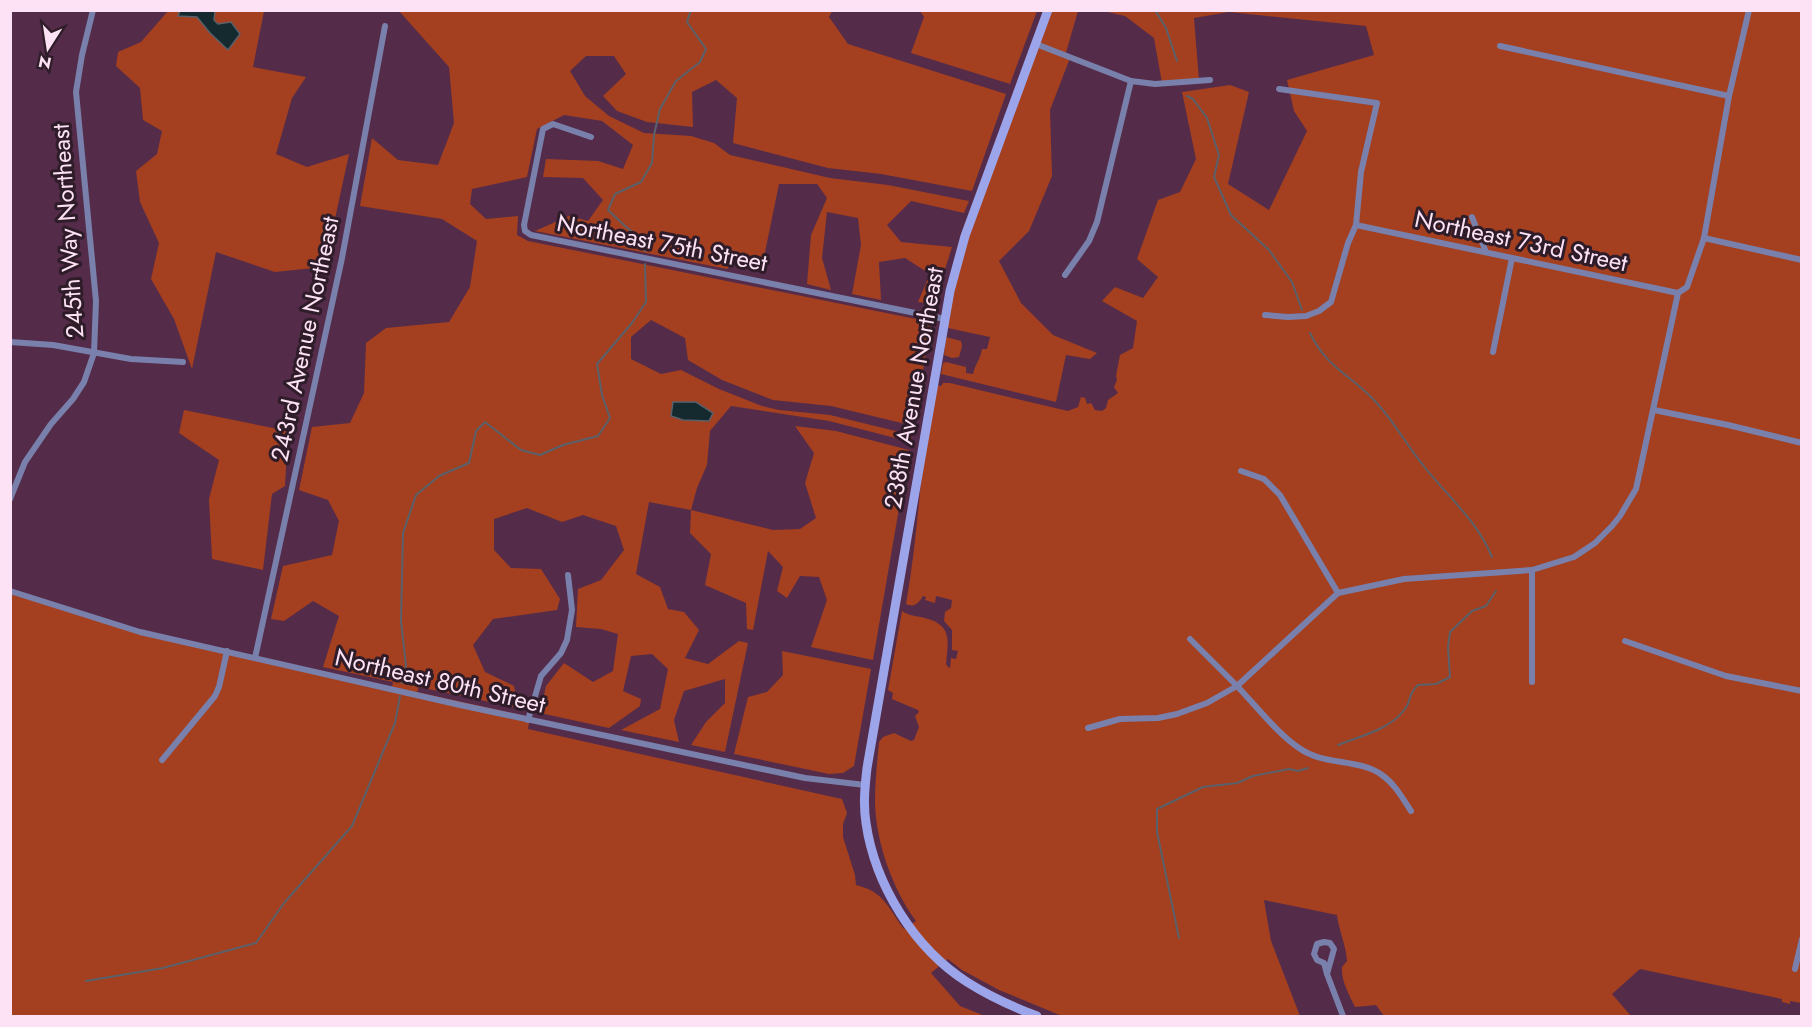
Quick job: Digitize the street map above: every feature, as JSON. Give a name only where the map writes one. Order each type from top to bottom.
[{"type":"street","name":"245th Way Northeast","points":[[10,499],[25,462],[51,423],[73,399],[84,382],[94,353],[96,301],[76,92],[93,10]]},
{"type":"street","name":"238th Avenue Northeast","points":[[1037,1017],[965,981],[947,967],[911,929],[879,871],[867,831],[864,810],[865,785],[945,319],[960,252],[1048,10]]},
{"type":"street","points":[[1088,728],[1120,719],[1158,718],[1207,703],[1237,686],[1338,593],[1404,579],[1532,570],[1574,557],[1595,543],[1620,516],[1636,489],[1640,476],[1678,293],[1687,287],[1704,238],[1729,96],[1749,10]]},
{"type":"street","name":"243rd Avenue Northeast","points":[[255,658],[342,258],[385,26]]},
{"type":"street","points":[[1036,44],[1131,81],[1155,84],[1210,80]]},
{"type":"street","points":[[1500,46],[1729,96]]},
{"type":"street","points":[[1065,275],[1089,241],[1097,222],[1131,81]]},
{"type":"street","points":[[1265,315],[1294,318],[1306,316],[1326,307],[1334,296],[1348,243],[1356,225],[1361,172],[1376,107],[1279,89]]},
{"type":"street","name":"Northeast 75th Street","points":[[591,137],[553,124],[543,129],[524,225],[525,231],[531,235],[945,319]]},
{"type":"street","points":[[1472,217],[1486,252]]},
{"type":"street","name":"Northeast 73rd Street","points":[[1356,225],[1678,293]]},
{"type":"street","points":[[1704,238],[1802,260]]},
{"type":"street","points":[[1493,352],[1512,258]]},
{"type":"street","points":[[10,342],[53,345],[131,359],[183,362]]},
{"type":"street","points":[[1654,410],[1802,443]]},
{"type":"street","points":[[1241,471],[1264,478],[1280,495],[1338,593]]},
{"type":"street","points":[[1532,570],[1532,682]]},
{"type":"street","points":[[528,720],[541,676],[561,653],[567,640],[572,610],[568,575]]},
{"type":"street","name":"Northeast 80th Street","points":[[10,591],[140,632],[528,720],[805,778],[865,785]]},
{"type":"street","points":[[1190,639],[1300,749],[1321,758],[1372,769],[1395,787],[1411,811]]},
{"type":"street","points":[[1625,641],[1726,676],[1802,691]]},
{"type":"street","points":[[162,760],[216,696],[227,651]]},
{"type":"street","points":[[1795,969],[1802,939]]},
{"type":"street","points":[[1327,974],[1334,950],[1330,943],[1324,942],[1317,944],[1314,954],[1317,960],[1324,963],[1327,974],[1343,1017]]},
{"type":"shaded area","points":[[168,11],[264,11],[253,67],[306,77],[292,98],[276,154],[307,167],[349,154],[333,228],[314,268],[275,272],[216,252],[192,369],[174,319],[151,279],[159,243],[140,202],[136,171],[157,154],[162,131],[143,120],[140,88],[116,66],[118,52],[141,42]]},
{"type":"shaded area","points":[[180,11],[215,11],[214,20],[218,24],[231,22],[240,34],[228,50],[197,17],[178,16]]},
{"type":"shaded area","points":[[399,11],[832,11],[829,17],[848,44],[1006,94],[972,191],[881,174],[828,168],[733,143],[737,98],[716,80],[692,92],[693,127],[647,122],[617,111],[603,96],[626,74],[614,56],[586,56],[570,71],[585,96],[609,116],[644,133],[691,136],[714,143],[730,155],[830,178],[888,185],[969,201],[964,213],[911,201],[887,225],[901,242],[952,247],[934,304],[918,302],[930,274],[905,258],[879,262],[881,300],[852,294],[861,245],[858,218],[827,212],[822,258],[831,290],[807,284],[811,235],[827,198],[817,184],[779,184],[764,257],[741,255],[727,269],[535,231],[569,216],[588,221],[603,200],[583,178],[543,177],[546,159],[598,161],[623,169],[633,145],[602,121],[564,115],[537,129],[527,177],[472,189],[470,204],[486,219],[518,216],[517,235],[528,241],[931,322],[914,426],[831,406],[773,400],[722,380],[688,360],[685,338],[651,320],[631,337],[631,359],[661,374],[681,370],[719,389],[762,406],[830,415],[912,435],[911,442],[829,421],[731,406],[710,431],[707,465],[691,510],[649,502],[636,574],[660,587],[668,609],[684,612],[699,630],[685,658],[708,664],[739,641],[748,643],[725,752],[691,745],[706,722],[725,703],[725,679],[684,691],[674,720],[679,742],[621,730],[660,709],[668,669],[652,654],[631,656],[623,691],[641,699],[640,706],[609,728],[540,713],[546,686],[564,663],[593,682],[613,671],[618,634],[601,629],[576,627],[578,589],[601,580],[624,550],[616,526],[583,515],[562,522],[527,508],[494,519],[494,550],[511,568],[541,569],[560,599],[557,610],[493,619],[473,645],[485,672],[514,686],[518,708],[419,687],[417,692],[530,717],[528,729],[842,799],[847,813],[843,824],[843,837],[856,885],[879,896],[904,929],[916,921],[900,895],[887,865],[882,850],[875,803],[879,742],[883,737],[894,733],[911,741],[914,740],[919,727],[915,716],[918,710],[892,699],[893,693],[888,690],[902,611],[940,625],[947,635],[946,664],[948,667],[950,668],[951,658],[956,659],[958,651],[952,650],[952,630],[944,621],[945,612],[951,608],[952,600],[936,596],[935,603],[925,600],[926,597],[923,596],[916,604],[906,604],[933,385],[941,386],[943,383],[950,383],[1068,411],[1078,407],[1081,397],[1085,398],[1087,404],[1091,403],[1095,410],[1102,411],[1106,408],[1108,400],[1118,393],[1114,387],[1120,355],[1133,348],[1137,321],[1102,301],[1115,287],[1143,298],[1158,277],[1137,259],[1158,200],[1180,192],[1196,159],[1182,92],[1230,85],[1249,92],[1228,184],[1269,210],[1307,131],[1294,111],[1287,80],[1374,55],[1366,26],[1229,12],[1194,18],[1199,80],[1162,83],[1154,38],[1125,16],[1103,11],[1801,11],[1801,1003],[1790,1001],[1790,1004],[1782,1002],[1782,999],[1640,969],[1612,994],[1631,1016],[1384,1016],[1376,1005],[1355,1007],[1348,992],[1342,972],[1342,967],[1347,961],[1337,915],[1264,900],[1271,941],[1300,1016],[1062,1016],[999,990],[962,970],[948,959],[931,973],[960,1006],[985,1016],[11,1016],[10,591],[140,632],[392,687],[393,682],[323,667],[339,616],[313,601],[284,621],[271,619],[283,566],[332,555],[339,521],[328,500],[299,490],[312,427],[350,423],[364,393],[366,343],[386,328],[449,322],[470,287],[477,241],[442,219],[360,206],[372,138],[398,160],[438,165],[454,123],[449,67]]},
{"type":"shaded area","points":[[920,11],[1037,11],[1010,84],[911,53],[924,17]]},
{"type":"shaded area","points":[[1048,11],[1078,11],[1065,56],[1070,58],[1050,110],[1052,176],[1029,231],[999,261],[1021,303],[1053,335],[1097,353],[1090,359],[1066,355],[1056,402],[941,374],[943,363],[946,362],[966,367],[966,373],[973,374],[982,349],[987,349],[990,337],[943,327],[950,291]]},
{"type":"shaded area","points":[[946,337],[961,341],[959,357],[952,358],[944,355]]},
{"type":"shaded area","points":[[673,402],[696,402],[713,413],[709,421],[683,420],[671,416]]},
{"type":"shaded area","points":[[184,410],[288,431],[285,486],[272,494],[263,570],[212,559],[209,499],[219,460],[179,433]]},
{"type":"shaded area","points":[[795,426],[836,431],[909,450],[873,660],[811,647],[827,600],[819,577],[800,576],[787,598],[777,591],[783,567],[768,551],[753,630],[747,629],[746,603],[705,585],[711,554],[690,533],[691,510],[773,530],[800,529],[816,518],[805,483],[814,453]]},
{"type":"shaded area","points":[[782,651],[871,669],[854,766],[843,773],[829,774],[734,754],[748,697],[767,692],[783,675]]},
{"type":"waterway","points":[[645,251],[644,241],[608,210],[615,194],[641,182],[652,163],[654,135],[660,109],[676,81],[700,62],[706,49],[687,22],[691,10]]},
{"type":"waterway","points":[[1155,10],[1166,28],[1177,61]]},
{"type":"waterway","points":[[1187,96],[1193,99],[1207,118],[1219,155],[1214,177],[1231,215],[1269,250],[1292,282],[1302,310]]},
{"type":"waterway","points":[[402,683],[406,666],[401,621],[403,533],[416,495],[439,476],[469,463],[476,431],[485,422],[521,450],[540,455],[563,445],[598,436],[610,418],[602,395],[597,364],[632,323],[646,302],[645,264]]},
{"type":"waterway","points":[[1310,333],[1331,362],[1364,390],[1386,414],[1423,465],[1470,520],[1492,557]]},
{"type":"waterway","points":[[1338,745],[1374,732],[1391,722],[1405,709],[1412,692],[1418,685],[1436,684],[1450,677],[1448,647],[1450,632],[1472,611],[1486,606],[1496,591]]},
{"type":"waterway","points":[[86,981],[163,968],[256,943],[284,903],[352,826],[395,723],[400,696]]},
{"type":"waterway","points":[[1179,938],[1157,832],[1157,809],[1203,787],[1237,783],[1253,776],[1289,769],[1298,771],[1308,768]]}]
